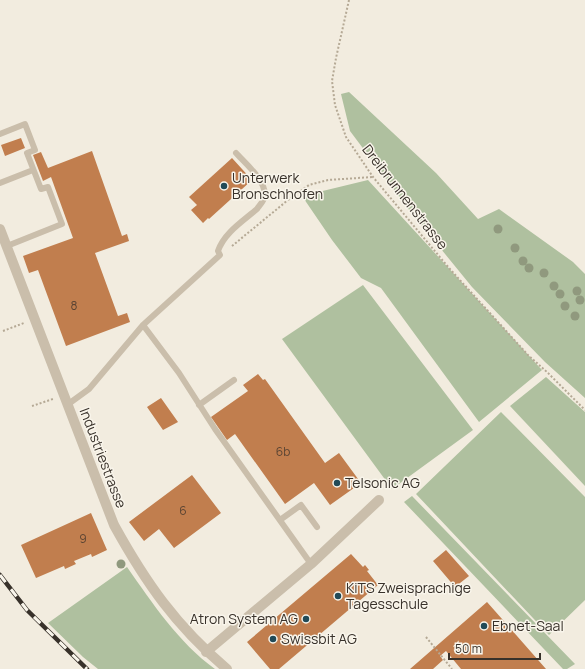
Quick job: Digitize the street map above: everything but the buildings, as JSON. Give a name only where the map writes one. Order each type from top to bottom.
[{"type":"street","name":"Industriestrasse","points":[[0,229],[114,525],[136,565],[158,597],[181,626],[206,652],[227,669]]},
{"type":"street","points":[[206,652],[311,564],[379,500]]},
{"type":"lane","points":[[0,134],[25,124],[35,150],[27,153],[33,170],[41,189],[48,187],[62,224],[7,246]]},
{"type":"lane","points":[[67,405],[89,389],[143,325],[220,255],[218,251],[220,244],[225,237],[257,209],[264,198],[263,185],[236,153]]},
{"type":"lane","points":[[0,183],[33,170]]},
{"type":"lane","points":[[143,325],[179,373],[199,405],[311,564]]},
{"type":"lane","points":[[199,405],[234,380]]},
{"type":"lane","points":[[280,520],[301,505],[317,527]]},
{"type":"path","name":"Dreibrunnenstrasse","points":[[349,0],[332,81],[335,105],[346,137],[373,177],[449,268],[528,355],[585,410]]},
{"type":"path","points":[[220,255],[288,200],[310,185],[328,180],[373,177]]},
{"type":"path","points":[[3,330],[35,319]]},
{"type":"path","points":[[32,406],[64,395]]},
{"type":"path","points":[[426,637],[452,669]]},
{"type":"green space","points":[[349,92],[436,173],[478,219],[499,209],[573,262],[585,274],[585,398],[545,362],[472,287],[410,211],[350,131],[341,94]]},
{"type":"green space","points":[[368,180],[542,370],[479,422],[381,288],[361,278],[332,240],[302,196]]},
{"type":"green space","points":[[363,285],[473,430],[392,489],[282,339]]},
{"type":"green space","points":[[546,377],[585,412],[585,486],[510,406]]},
{"type":"green space","points":[[501,412],[585,497],[585,600],[549,635],[416,494]]},
{"type":"green space","points":[[412,496],[575,664],[567,669],[563,669],[404,502]]},
{"type":"green space","points":[[127,567],[178,635],[189,647],[215,669],[98,669],[83,657],[48,623]]},
{"type":"railway","points":[[0,575],[27,610],[87,669]]},
{"type":"place","name":"Unterwerk Bronschhofen","points":[[224,186]]},
{"type":"place","name":"Telsonic AG","points":[[337,483]]},
{"type":"place","name":"KiTS Zweisprachige Tagesschule","points":[[338,596]]},
{"type":"place","name":"Atron System AG","points":[[306,619]]},
{"type":"place","name":"Ebnet-Saal","points":[[484,626]]},
{"type":"place","name":"Swissbit AG","points":[[273,639]]}]
